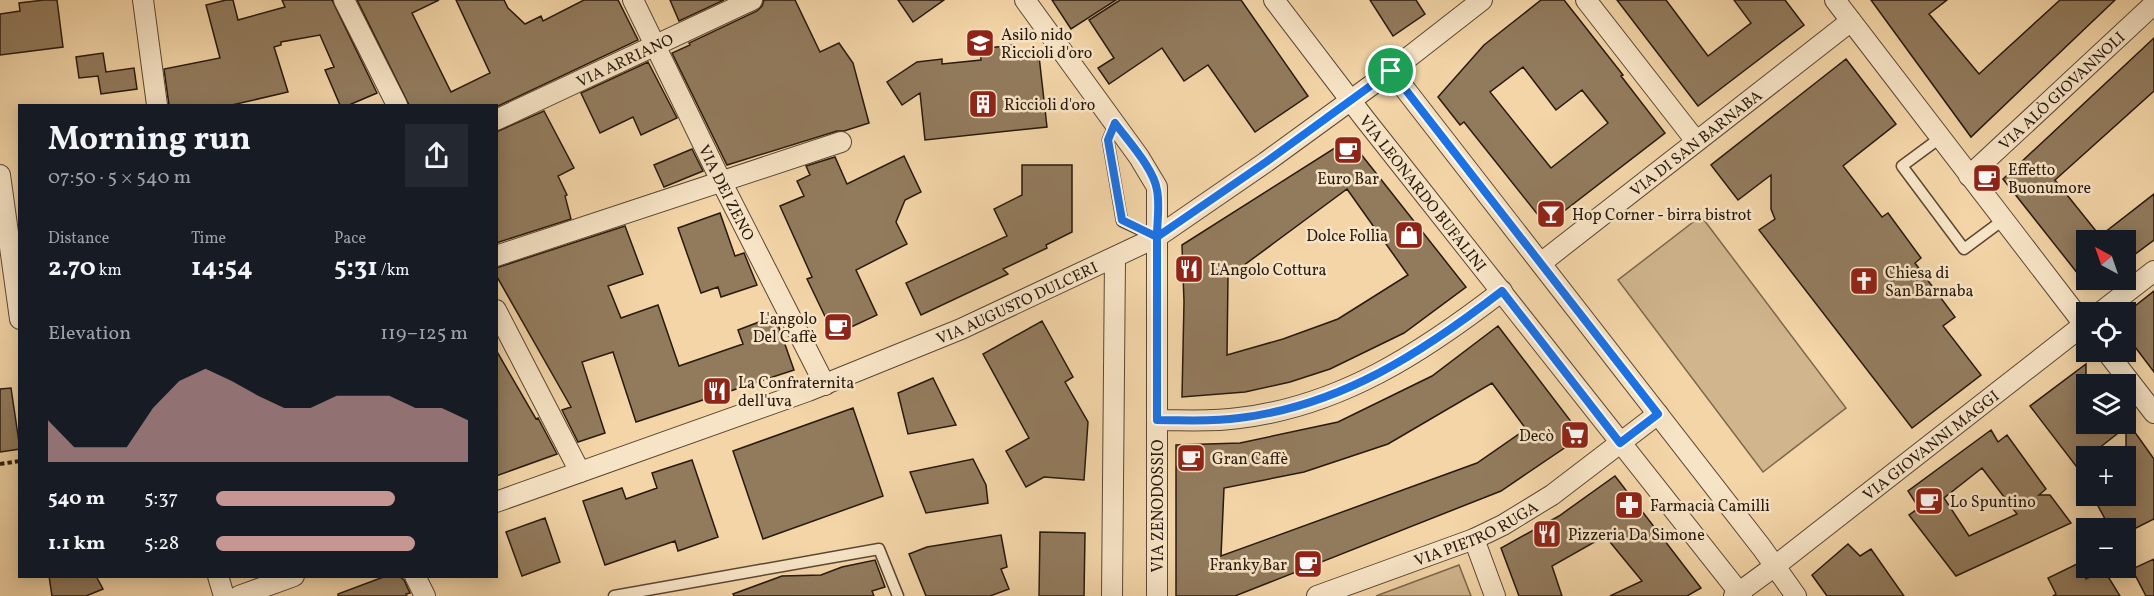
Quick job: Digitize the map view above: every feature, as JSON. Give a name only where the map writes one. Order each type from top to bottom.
[{"type":"street","points":[[143,0],[157,104]]},
{"type":"street","points":[[344,0],[394,104]]},
{"type":"street","name":"VIA DEI ZENO","points":[[633,0],[721,181],[825,385]]},
{"type":"street","name":"VIA ARRIANO","points":[[498,119],[752,0]]},
{"type":"street","name":"VIA ZENODOSSIO","points":[[1025,0],[1140,157],[1155,183],[1158,198],[1157,596]]},
{"type":"street","name":"VIA LEONARDO BUFALINI","points":[[1274,0],[1738,595]]},
{"type":"street","name":"VIA AUGUSTO DULCERI","points":[[498,501],[825,385],[961,329],[1157,237],[1266,162],[1391,71],[1482,0]]},
{"type":"street","points":[[1586,0],[1696,141]]},
{"type":"street","name":"VIA ALÒ GIOVANNOLI","points":[[1969,176],[2154,4]]},
{"type":"street","points":[[1844,7],[1940,138],[2076,312]]},
{"type":"street","name":"VIA DI SAN BARNABA","points":[[1541,262],[1696,141],[1844,7]]},
{"type":"street","points":[[1391,71],[1541,262],[1796,596]]},
{"type":"street","points":[[498,255],[841,142]]},
{"type":"street","points":[[0,175],[18,305]]},
{"type":"street","points":[[1112,596],[1115,258]]},
{"type":"street","points":[[2114,302],[2154,271]]},
{"type":"street","points":[[1157,420],[1239,418],[1299,405],[1344,390],[1409,358],[1502,291]]},
{"type":"street","points":[[498,314],[580,472]]},
{"type":"street","name":"VIA GIOVANNI MAGGI","points":[[1738,595],[2076,333]]},
{"type":"street","points":[[2115,362],[2154,413]]},
{"type":"street","name":"VIA PIETRO RUGA","points":[[1317,596],[1474,539],[1531,508],[1658,414]]},
{"type":"street","points":[[1474,539],[1495,596]]},
{"type":"street","points":[[219,578],[224,596]]},
{"type":"street","points":[[239,596],[288,578]]},
{"type":"street","points":[[416,578],[425,596]]},
{"type":"lane","points":[[1115,123],[1108,140],[1122,220],[1157,237]]},
{"type":"lane","points":[[1940,138],[1902,166],[1964,249],[2003,220]]},
{"type":"lane","points":[[614,596],[879,549],[898,596]]},
{"type":"path","points":[[0,464],[18,461]]},
{"type":"shaded area","points":[[1701,216],[1846,408],[1763,472],[1618,280]]},
{"type":"shaded area","points":[[1459,565],[1471,596],[1376,596]]},
{"type":"building","points":[[57,0],[63,47],[0,55],[0,14],[20,11],[19,3]]},
{"type":"building","points":[[233,0],[238,20],[285,7],[282,0],[332,0],[377,93],[351,104],[340,104],[325,70],[334,67],[320,35],[281,42],[281,45],[274,47],[288,92],[236,104],[169,104],[164,69],[220,58],[206,5]]},
{"type":"building","points":[[357,0],[439,0],[412,13],[451,92],[490,73],[456,0],[504,0],[508,8],[525,24],[541,16],[543,21],[584,0],[618,0],[638,40],[498,106],[498,104],[409,104]]},
{"type":"building","points":[[670,0],[724,0],[679,21]]},
{"type":"building","points":[[764,0],[795,0],[820,52],[839,43],[853,63],[869,123],[727,165],[672,53],[757,11]]},
{"type":"building","points":[[898,0],[944,0],[913,22]]},
{"type":"building","points":[[1052,0],[1116,0],[1071,29]]},
{"type":"building","points":[[1120,0],[1241,0],[1308,96],[1255,132],[1208,65],[1184,81],[1162,48],[1109,84],[1098,68],[1114,58],[1089,20]]},
{"type":"building","points":[[1370,0],[1416,0],[1425,14],[1393,36]]},
{"type":"building","points":[[1541,0],[1564,0],[1665,133],[1546,225],[1464,122],[1460,125],[1438,97],[1484,45]],"holes":[[[1523,67],[1556,110],[1582,90],[1608,123],[1551,168],[1490,92]]]},
{"type":"building","points":[[1617,0],[1666,0],[1708,56],[1751,23],[1734,0],[1785,0],[1804,25],[1698,106]]},
{"type":"building","points":[[1871,0],[1947,0],[1929,14],[1979,74],[2060,0],[2115,0],[1971,137]]},
{"type":"building","points":[[2154,38],[2154,91],[2055,180],[2095,230],[2076,230],[2076,271],[2003,179]]},
{"type":"building","name":"Riccioli d'oro","points":[[1013,45],[1014,59],[1039,56],[1047,127],[925,140],[920,93],[902,105],[887,82],[917,62],[942,59],[942,64],[981,60],[980,49]]},
{"type":"building","points":[[103,53],[106,72],[134,68],[137,89],[101,94],[98,76],[79,78],[76,57]]},
{"type":"building","points":[[1846,59],[1896,124],[1843,166],[1882,217],[1888,213],[1921,258],[1915,263],[1955,317],[1943,326],[1981,375],[1912,428],[1759,230],[1775,219],[1771,209],[1771,175],[1738,200],[1711,165]]},
{"type":"building","points":[[648,62],[677,118],[641,135],[633,117],[600,133],[581,93]]},
{"type":"building","points":[[544,111],[574,168],[558,176],[567,195],[565,196],[571,219],[498,242],[498,131]]},
{"type":"building","points":[[1349,139],[1466,287],[1404,333],[1330,369],[1290,382],[1245,392],[1182,397],[1184,302],[1182,245]],"holes":[[[1347,189],[1408,275],[1338,319],[1283,339],[1227,355],[1228,277]]]},
{"type":"building","points":[[692,149],[703,171],[664,187],[654,165]]},
{"type":"building","points":[[904,156],[921,192],[905,200],[896,222],[907,244],[856,270],[877,315],[834,335],[807,279],[812,277],[780,206],[804,196],[797,181],[810,175],[806,166],[835,157],[847,184]]},
{"type":"building","points":[[1022,165],[1072,165],[1072,232],[1046,245],[1047,248],[1003,269],[1008,274],[921,315],[906,283],[1007,236],[994,209],[1022,195]]},
{"type":"building","points":[[2154,194],[2154,240],[2136,254],[2136,230],[2108,230]]},
{"type":"building","points":[[720,213],[735,256],[744,253],[757,285],[721,297],[718,287],[701,293],[678,228]]},
{"type":"building","points":[[625,226],[643,274],[608,286],[621,318],[658,305],[679,366],[743,344],[738,330],[775,316],[794,370],[636,422],[613,352],[582,362],[605,433],[578,442],[562,410],[571,407],[498,279],[498,267]]},
{"type":"building","points":[[2154,291],[2154,372],[2136,348],[2136,305]]},
{"type":"building","points":[[1042,321],[1073,377],[1065,382],[1088,422],[1084,480],[1044,477],[1026,487],[1006,451],[1029,438],[983,354]]},
{"type":"building","points":[[1498,326],[1582,436],[1501,491],[1235,596],[1176,596],[1176,445],[1240,443],[1338,422],[1432,376]],"holes":[[[1492,383],[1526,429],[1477,463],[1221,556],[1224,488],[1304,472],[1388,444]]]},
{"type":"building","points":[[498,353],[536,419],[538,418],[557,454],[498,475]]},
{"type":"building","points":[[2086,364],[2086,374],[2076,374],[2076,434],[2117,434],[2102,446],[2076,446],[2076,466],[2030,406]]},
{"type":"building","points":[[933,378],[956,425],[908,434],[898,393]]},
{"type":"building","points":[[11,388],[18,449],[0,452],[0,389]]},
{"type":"building","points":[[853,408],[883,496],[763,539],[733,451]]},
{"type":"building","points":[[1991,430],[1998,442],[2007,435],[2046,489],[2039,495],[2050,495],[2071,523],[1956,576],[1909,515],[1919,508],[1908,491]],"holes":[[[1982,468],[2017,514],[1969,536],[1944,498]]]},
{"type":"building","points":[[2126,434],[2136,434],[2154,459],[2154,519],[2136,528],[2136,518],[2105,518],[2098,506],[2136,506],[2136,446],[2126,446]]},
{"type":"building","points":[[973,459],[986,485],[988,503],[926,513],[910,472]]},
{"type":"building","points":[[692,460],[718,537],[678,551],[675,541],[605,565],[583,501],[622,488],[626,499],[657,488],[652,473]]},
{"type":"building","points":[[1615,476],[1701,588],[1687,596],[1610,596],[1642,581],[1605,536],[1552,566],[1562,596],[1519,596],[1501,548],[1559,516]]},
{"type":"building","points":[[545,518],[560,562],[522,576],[506,532]]},
{"type":"building","points":[[1040,532],[1085,533],[1084,596],[1039,596]]},
{"type":"building","points":[[1001,535],[1007,567],[1001,569],[1009,589],[990,596],[926,596],[909,554],[927,547]]},
{"type":"building","points":[[1848,544],[1860,556],[1871,549],[1904,596],[1827,596],[1812,575]]},
{"type":"building","points":[[2154,559],[2154,596],[2146,596],[2136,577],[2136,567]]},
{"type":"building","points":[[875,560],[885,587],[872,591],[874,596],[734,596],[733,594],[782,576],[821,575],[842,567]]},
{"type":"building","points":[[2076,564],[2076,578],[2109,578],[2120,596],[2053,596],[2056,594],[2048,578]]},
{"type":"building","points":[[49,578],[97,578],[103,589],[86,596],[52,596]]},
{"type":"building","points":[[381,578],[402,578],[410,593],[406,594],[407,596],[338,596],[338,594]]},
{"type":"place","name":"Asilo nido Riccioli d'oro","points":[[980,43]]},
{"type":"place","name":"Riccioli d'oro","points":[[983,104]]},
{"type":"place","name":"Euro Bar","points":[[1348,150]]},
{"type":"place","name":"Effetto Buonumore","points":[[1987,178]]},
{"type":"place","name":"Hop Corner - birra bistrot","points":[[1551,214]]},
{"type":"place","name":"Dolce Follia","points":[[1409,235]]},
{"type":"place","name":"L'Angolo Cottura","points":[[1189,269]]},
{"type":"place","name":"Chiesa di San Barnaba","points":[[1864,281]]},
{"type":"place","name":"L'angolo Del Caffè","points":[[838,327]]},
{"type":"place","name":"La Confraternita dell'uva","points":[[717,391]]},
{"type":"place","name":"Decò","points":[[1575,435]]},
{"type":"place","name":"Gran Caffè","points":[[1191,458]]},
{"type":"place","name":"Lo Spuntino","points":[[1929,501]]},
{"type":"place","name":"Farmacia Camilli","points":[[1629,505]]},
{"type":"place","name":"Pizzeria Da Simone","points":[[1547,534]]},
{"type":"place","name":"Franky Bar","points":[[1308,564]]},
{"type":"route","points":[[1391,71],[1266,162],[1157,237],[1158,191],[1151,174],[1115,123],[1108,140],[1122,220],[1157,237],[1157,420],[1239,418],[1299,405],[1344,390],[1409,358],[1502,291],[1620,443],[1658,414],[1391,71]]}]
